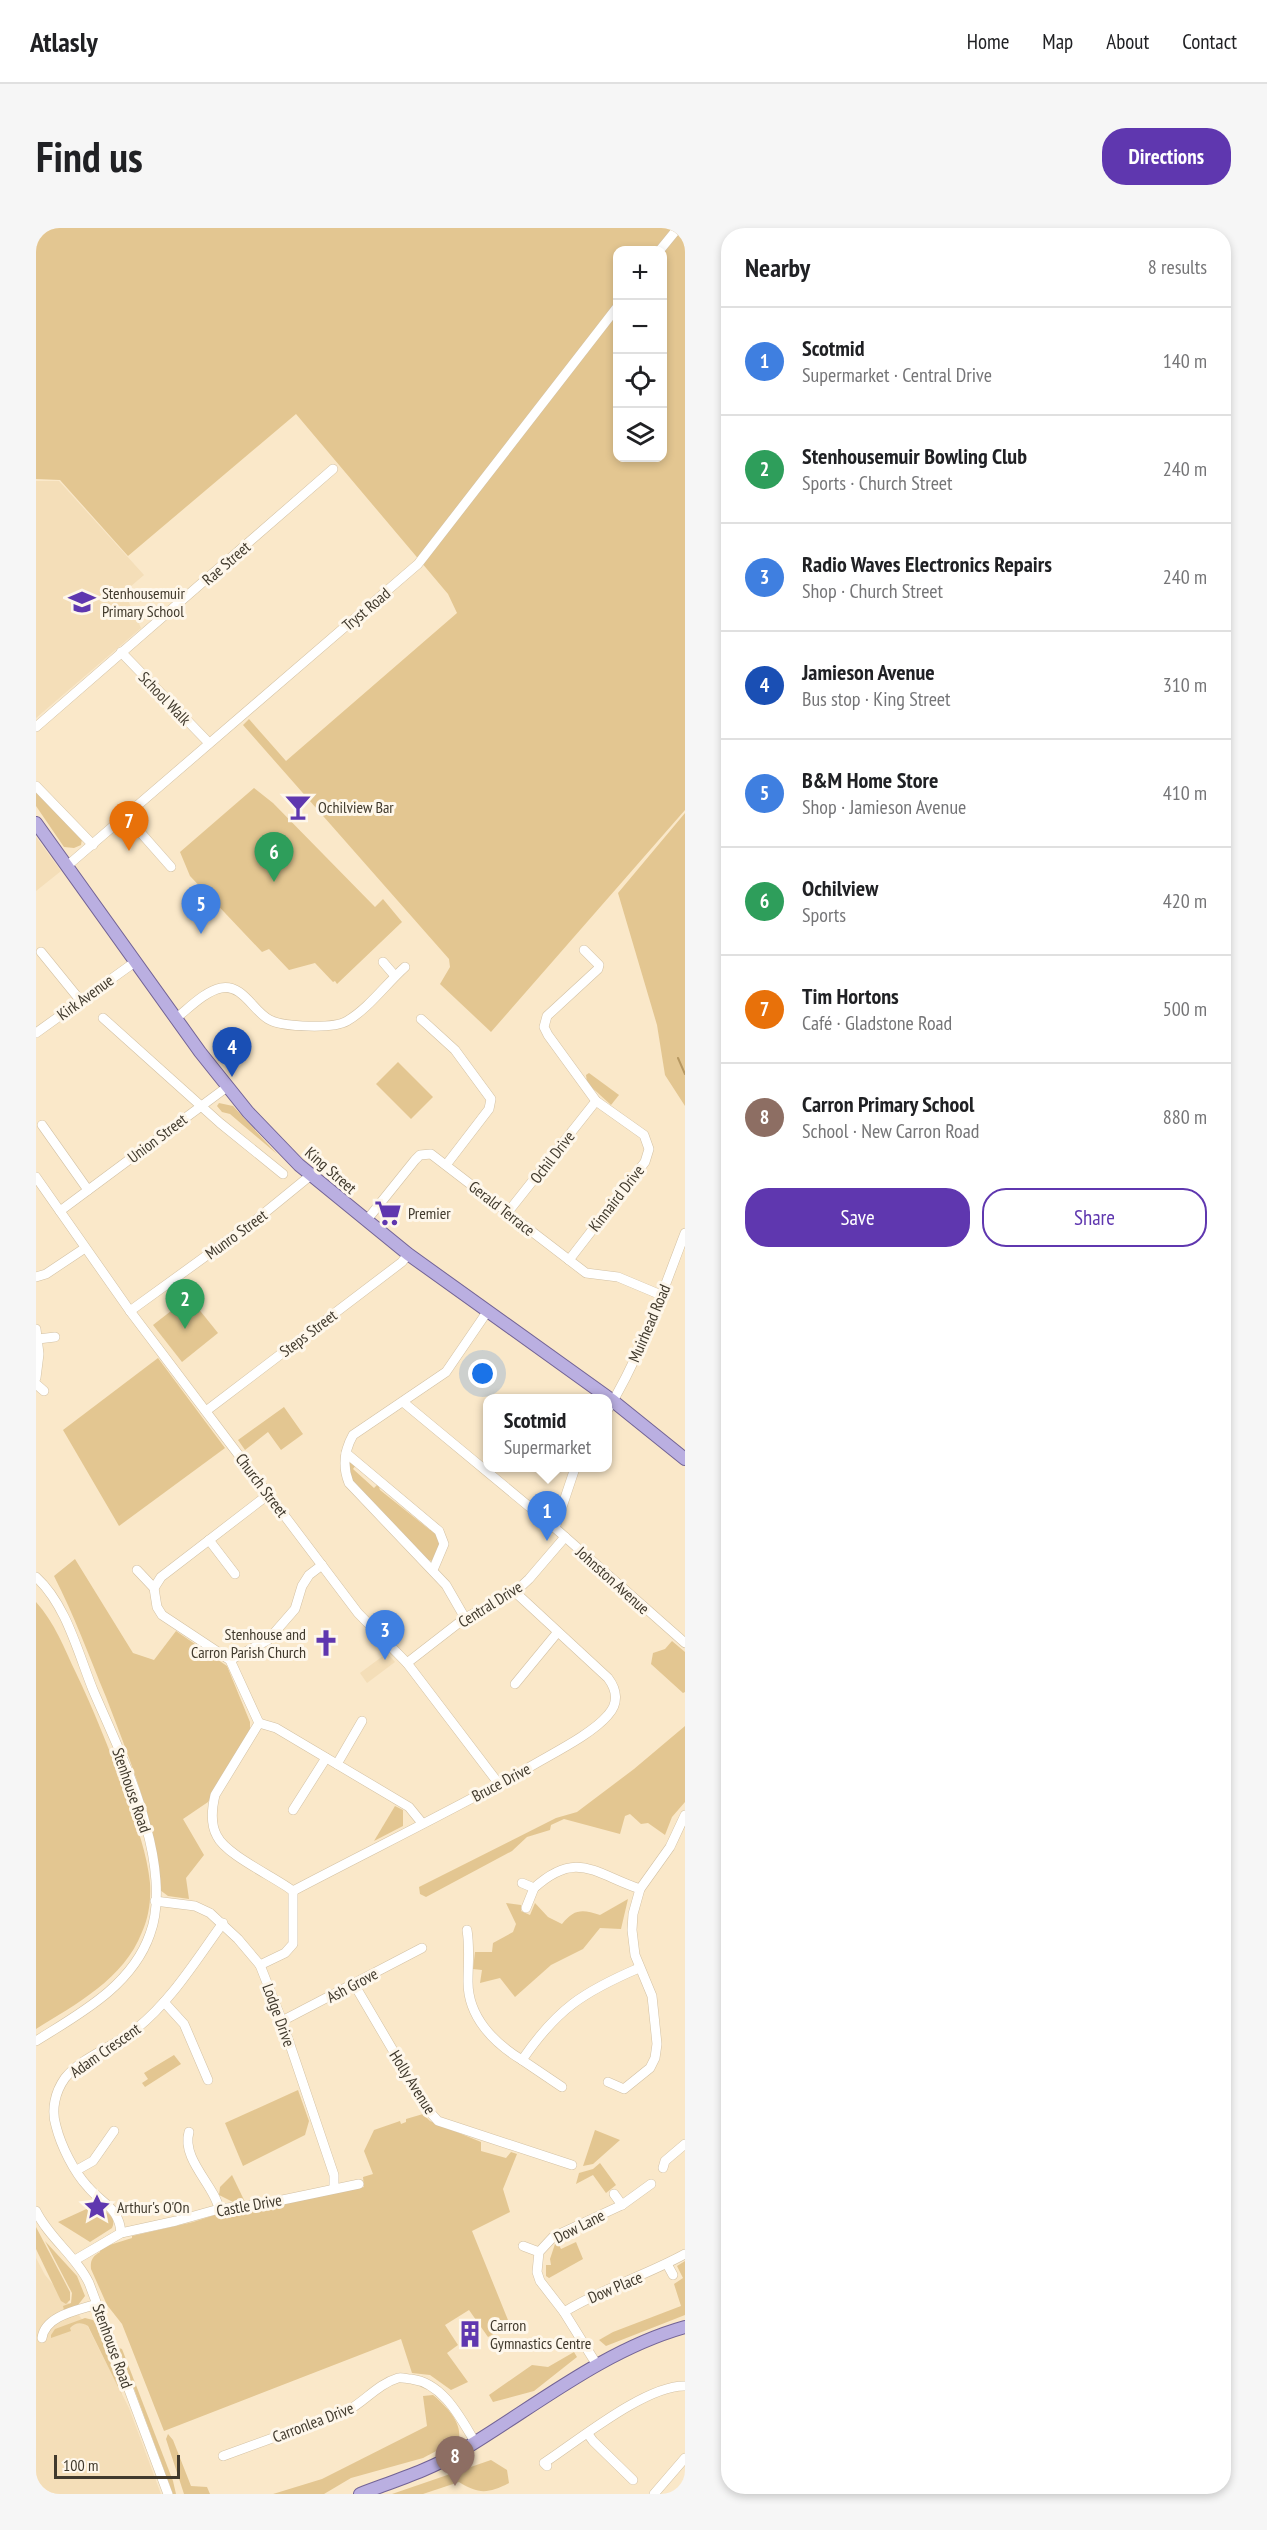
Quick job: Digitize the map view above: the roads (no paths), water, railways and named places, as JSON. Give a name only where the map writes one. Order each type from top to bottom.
[{"type":"main road","name":"King Street","points":[[36,823],[175,1019],[227,1087],[273,1139],[311,1175],[366,1221],[594,1394]]},
{"type":"main road","name":"King Street","points":[[612,1407],[685,1459]]},
{"type":"main road","points":[[360,2494],[429,2467],[475,2442],[597,2365],[632,2347],[685,2327]]},
{"type":"street","points":[[663,246],[678,228]]},
{"type":"street","name":"Tryst Road","points":[[67,866],[423,559],[613,312]]},
{"type":"street","name":"Rae Street","points":[[36,726],[333,469]]},
{"type":"street","name":"School Walk","points":[[121,652],[209,743]]},
{"type":"street","points":[[36,786],[93,845]]},
{"type":"street","points":[[126,816],[171,867]]},
{"type":"street","name":"Kinnaird Drive","points":[[568,1260],[648,1156],[648,1142],[644,1136],[596,1101],[548,1035],[544,1026],[548,1016],[598,969],[599,965],[584,950]]},
{"type":"street","points":[[41,952],[80,1000]]},
{"type":"street","name":"Kirk Avenue","points":[[36,1033],[135,962]]},
{"type":"street","points":[[383,962],[395,976]]},
{"type":"street","points":[[175,1019],[212,992],[222,988],[234,990],[245,996],[272,1021],[296,1025],[340,1024],[356,1014],[405,967]]},
{"type":"street","points":[[103,1018],[201,1106],[283,1174]]},
{"type":"street","points":[[421,1018],[455,1050],[490,1099],[489,1110],[446,1165]]},
{"type":"street","name":"Union Street","points":[[60,1211],[227,1087]]},
{"type":"street","name":"Ochil Drive","points":[[508,1212],[596,1101]]},
{"type":"street","points":[[42,1125],[88,1190]]},
{"type":"street","name":"Gerald Terrace","points":[[366,1221],[420,1155],[431,1154],[589,1275],[618,1277],[661,1295]]},
{"type":"street","name":"Munro Street","points":[[130,1311],[273,1207],[311,1175]]},
{"type":"street","name":"Church Street","points":[[38,1183],[130,1311],[322,1565],[363,1618],[407,1663],[498,1784]]},
{"type":"street","name":"Muirhead Road","points":[[612,1402],[645,1335],[685,1233]]},
{"type":"street","points":[[36,1277],[46,1275],[85,1248]]},
{"type":"street","name":"Steps Street","points":[[206,1411],[402,1262],[408,1254]]},
{"type":"street","points":[[465,1618],[454,1595],[433,1570],[349,1483],[344,1467],[346,1453],[353,1435],[446,1372],[487,1312]]},
{"type":"street","points":[[36,1378],[37,1334],[55,1337]]},
{"type":"street","points":[[36,1384],[44,1392]]},
{"type":"street","name":"Johnston Avenue","points":[[403,1402],[483,1468]]},
{"type":"street","points":[[346,1453],[439,1531],[444,1544],[433,1570]]},
{"type":"street","name":"Johnston Avenue","points":[[487,1472],[555,1528],[685,1643]]},
{"type":"street","points":[[555,1528],[573,1472]]},
{"type":"street","points":[[270,1494],[161,1578],[154,1588],[154,1596],[162,1615],[230,1660],[259,1723],[276,1728],[409,1807],[422,1823]]},
{"type":"street","name":"Central Drive","points":[[407,1663],[465,1618],[515,1592],[565,1537]]},
{"type":"street","points":[[209,1540],[235,1574]]},
{"type":"street","points":[[230,1660],[268,1640],[295,1609],[302,1586],[309,1575],[322,1565]]},
{"type":"street","points":[[137,1570],[154,1588]]},
{"type":"street","name":"Stenhouse Road","points":[[36,1576],[50,1592],[62,1615],[123,1761],[146,1825],[151,1850],[155,1901],[154,1919],[147,1942],[125,1976],[93,2005],[36,2041]]},
{"type":"street","name":"Bruce Drive","points":[[293,1891],[498,1784],[575,1740],[607,1716],[615,1704],[615,1692],[608,1678],[515,1592]]},
{"type":"street","points":[[515,1684],[557,1633]]},
{"type":"street","points":[[337,1764],[362,1721]]},
{"type":"street","points":[[259,1723],[216,1795],[212,1807],[217,1837],[227,1848],[293,1891],[293,1944],[285,1953],[260,1965]]},
{"type":"street","points":[[293,1810],[326,1758]]},
{"type":"street","points":[[624,2089],[650,2068],[655,2058],[657,2044],[652,1996],[639,1968],[632,1930],[633,1914],[640,1889],[670,1847],[685,1815]]},
{"type":"street","points":[[526,1908],[534,1888],[547,1876],[573,1867],[596,1870],[640,1889]]},
{"type":"street","points":[[522,1883],[534,1888]]},
{"type":"street","name":"Lodge Drive","points":[[155,1901],[195,1906],[210,1913],[223,1923],[260,1965],[282,2021],[334,2175],[334,2188]]},
{"type":"street","name":"Adam Crescent","points":[[121,2233],[118,2216],[88,2188],[56,2127],[55,2106],[59,2087],[72,2071],[134,2031],[164,2002],[223,1923]]},
{"type":"street","points":[[467,1930],[470,1947],[468,1983],[471,2003],[483,2026],[506,2050],[562,2087]]},
{"type":"street","points":[[470,1947],[482,1947]]},
{"type":"street","name":"Ash Grove","points":[[282,2021],[422,1948]]},
{"type":"street","points":[[522,2060],[559,2014],[599,1986],[639,1968]]},
{"type":"street","name":"Holly Avenue","points":[[354,1984],[428,2109],[438,2121],[565,2166]]},
{"type":"street","points":[[164,2002],[184,2025],[208,2080]]},
{"type":"street","points":[[608,2082],[624,2089]]},
{"type":"street","points":[[624,2089],[626,2100]]},
{"type":"street","points":[[77,2170],[93,2161],[114,2131]]},
{"type":"street","points":[[189,2132],[186,2141],[201,2178],[215,2198],[219,2209]]},
{"type":"street","points":[[663,2168],[665,2161],[685,2144]]},
{"type":"street","name":"Castle Drive","points":[[75,2260],[121,2233],[176,2222],[219,2209],[268,2203],[358,2184]]},
{"type":"street","name":"Dow Lane","points":[[597,2365],[564,2312],[540,2281],[537,2272],[539,2252],[553,2237],[622,2205],[651,2184]]},
{"type":"street","name":"Dow Lane","points":[[614,2194],[622,2205]]},
{"type":"street","name":"Stenhouse Road","points":[[36,2211],[46,2227],[84,2272],[168,2494]]},
{"type":"street","name":"Dow Lane","points":[[523,2246],[539,2252]]},
{"type":"street","name":"Dow Place","points":[[564,2312],[601,2291],[637,2278],[685,2254]]},
{"type":"street","points":[[667,2264],[673,2275]]},
{"type":"street","points":[[36,2320],[48,2323],[97,2304]]},
{"type":"street","points":[[42,2338],[48,2323]]},
{"type":"street","name":"Carronlea Drive","points":[[223,2456],[347,2411],[362,2404],[377,2390],[399,2378],[421,2380],[438,2390],[451,2404],[475,2442]]},
{"type":"street","points":[[547,2466],[544,2463],[649,2394],[669,2387],[685,2386]]},
{"type":"street","points":[[588,2434],[633,2480]]},
{"type":"street","points":[[654,2494],[685,2458]]},
{"type":"waterway","points":[[678,1058],[685,1074]]},
{"type":"place","name":"Stenhousemuir Primary School","points":[[82,602]]},
{"type":"place","name":"Ochilview Bar","points":[[298,807]]},
{"type":"place","name":"Tim Hortons","points":[[129,851]]},
{"type":"place","name":"Ochilview","points":[[274,882]]},
{"type":"place","name":"B&M Home Store","points":[[201,934]]},
{"type":"place","name":"Jamieson Avenue","points":[[232,1077]]},
{"type":"place","name":"Premier","points":[[388,1213]]},
{"type":"place","name":"Stenhousemuir Bowling Club","points":[[185,1329]]},
{"type":"place","name":"Scotmid","points":[[547,1541]]},
{"type":"place","name":"Stenhouse and Carron Parish Church","points":[[326,1643]]},
{"type":"place","name":"Radio Waves Electronics Repairs","points":[[385,1660]]},
{"type":"place","name":"Arthur's O'On","points":[[97,2207]]},
{"type":"place","name":"Carron Gymnastics Centre","points":[[470,2334]]},
{"type":"place","name":"Carron Primary School","points":[[455,2486]]}]
